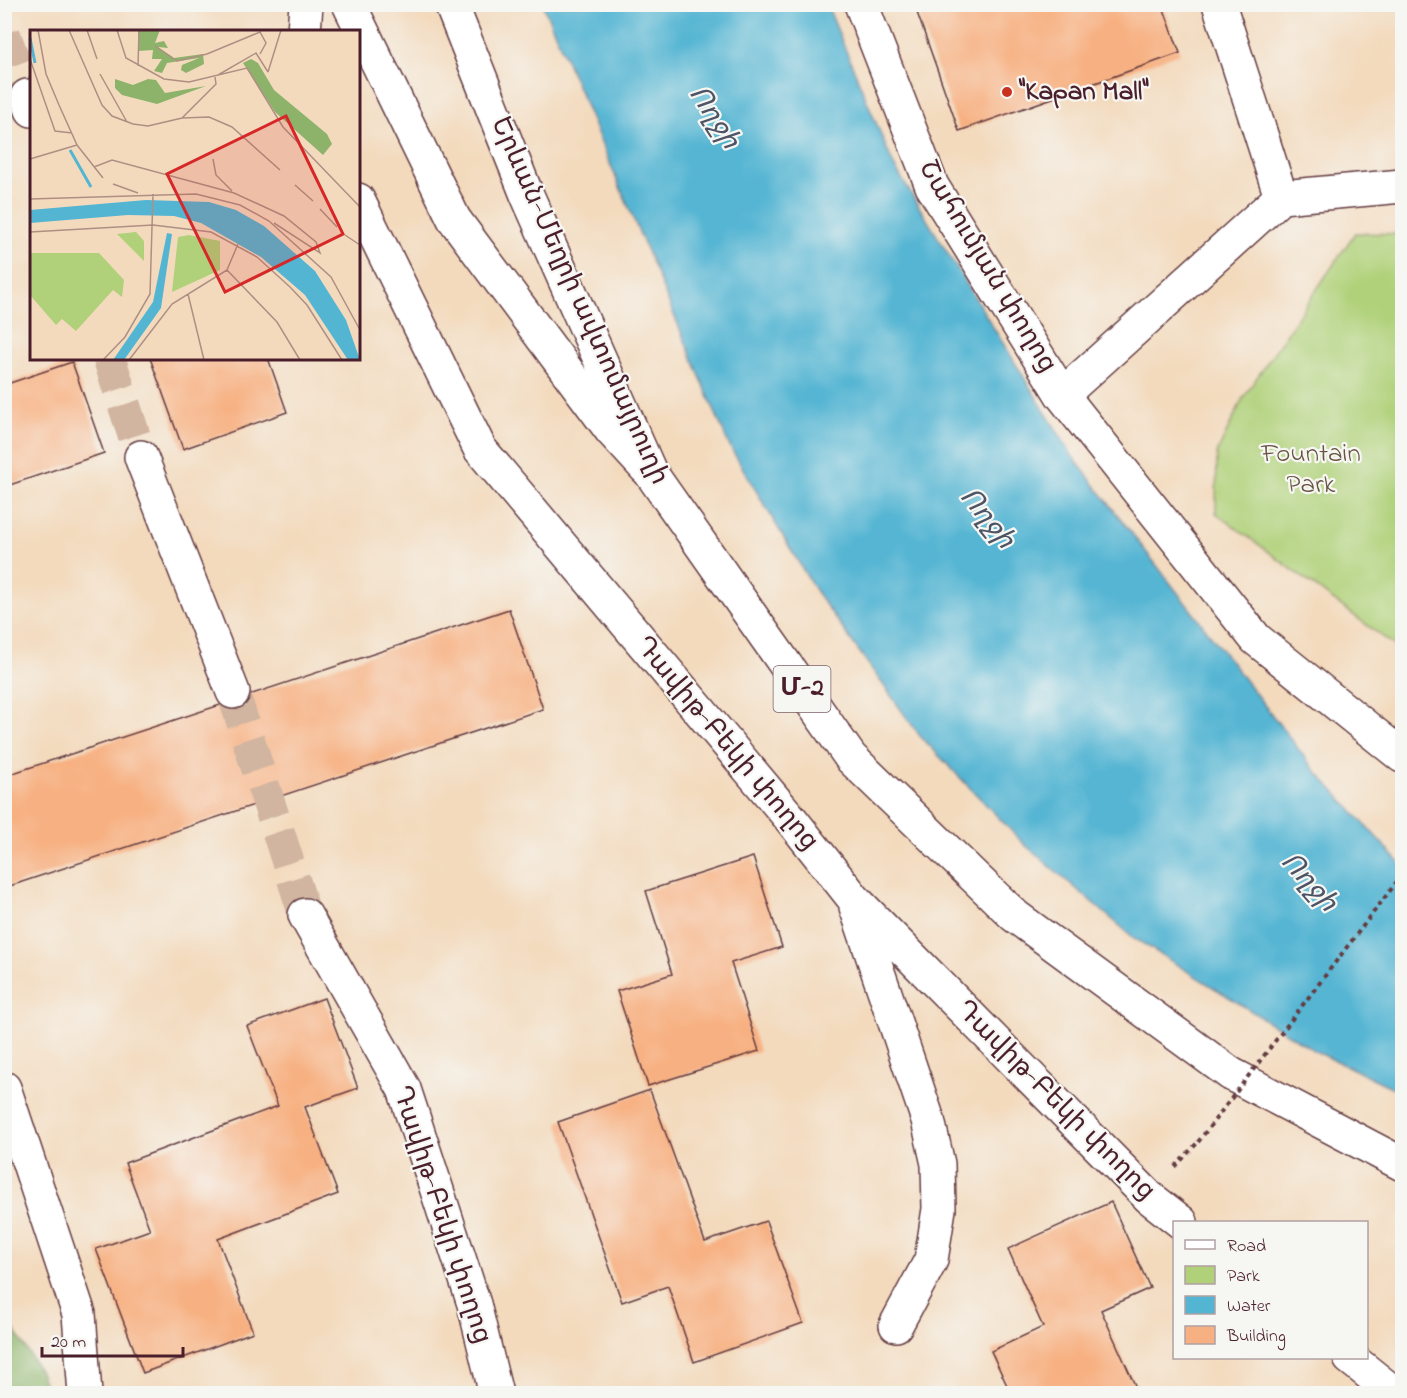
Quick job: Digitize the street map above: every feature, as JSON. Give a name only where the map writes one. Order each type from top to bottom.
[{"type":"main road","points":[[304,30],[306,4]]},
{"type":"main road","points":[[349,4],[454,219],[611,430],[650,472]]},
{"type":"main road","name":"Երևան-Մեղրի ավտոմայրուղի","points":[[451,4],[527,195],[650,472],[850,758],[1016,916],[1231,1074],[1402,1164]]},
{"type":"main road","name":"Շահումյան փողոց","points":[[861,4],[932,186],[1062,395],[1256,639],[1402,756]]},
{"type":"main road","points":[[1219,4],[1281,197]]},
{"type":"main road","points":[[1062,395],[1281,197],[1402,186]]},
{"type":"main road","name":"Դավիթ-Բեկի փողոց","points":[[360,204],[480,449],[790,818],[854,899],[1149,1197],[1180,1221]]},
{"type":"main road","points":[[141,457],[233,692]]},
{"type":"main road","points":[[854,899],[928,1120],[938,1164],[939,1209],[931,1260],[896,1325]]},
{"type":"main road","name":"Դավիթ-Բեկի փողոց","points":[[305,915],[404,1089],[474,1304],[496,1394]]},
{"type":"main road","points":[[4,1088],[79,1314],[85,1394]]},
{"type":"main road","points":[[1351,1359],[1395,1394]]},
{"type":"path","points":[[1198,1142],[1402,875]]},
{"type":"green space","name":"Fountain Park","points":[[1355,233],[1402,234],[1402,651],[1216,513],[1217,453],[1243,398]]},
{"type":"green space","points":[[5,1314],[40,1372],[48,1393],[5,1393]]},
{"type":"water","name":"Ողջի","points":[[543,5],[827,5],[894,166],[1073,457],[1313,768],[1402,865],[1402,1092],[1317,1052],[1134,938],[1024,844],[920,736],[815,590],[729,445]]},
{"type":"building","name":"\"Kapan Mall\"","points":[[914,4],[1162,4],[1180,53],[959,131]]},
{"type":"building","points":[[151,360],[269,360],[287,412],[183,449]]},
{"type":"building","points":[[72,362],[104,453],[4,487],[4,385]]},
{"type":"building","points":[[509,609],[543,709],[4,888],[4,776],[220,705],[230,710],[239,710],[247,704],[252,694]]},
{"type":"building","points":[[753,857],[782,947],[731,963],[759,1051],[648,1086],[617,991],[672,974],[646,891]]},
{"type":"building","points":[[324,998],[358,1088],[305,1107],[338,1194],[218,1239],[253,1332],[143,1373],[96,1249],[150,1230],[125,1163],[278,1106],[247,1026]]},
{"type":"building","points":[[650,1090],[705,1242],[766,1221],[803,1323],[694,1362],[668,1286],[622,1302],[558,1122]]},
{"type":"building","points":[[1111,1202],[1150,1288],[1101,1310],[1139,1394],[1011,1394],[991,1351],[1043,1327],[1008,1249]]},
{"type":"tunnel","points":[[4,34],[27,96]]},
{"type":"tunnel","points":[[110,360],[141,457]]},
{"type":"tunnel","points":[[233,692],[305,915]]},
{"type":"place","name":"\"Kapan Mall\"","points":[[1007,92]]}]
